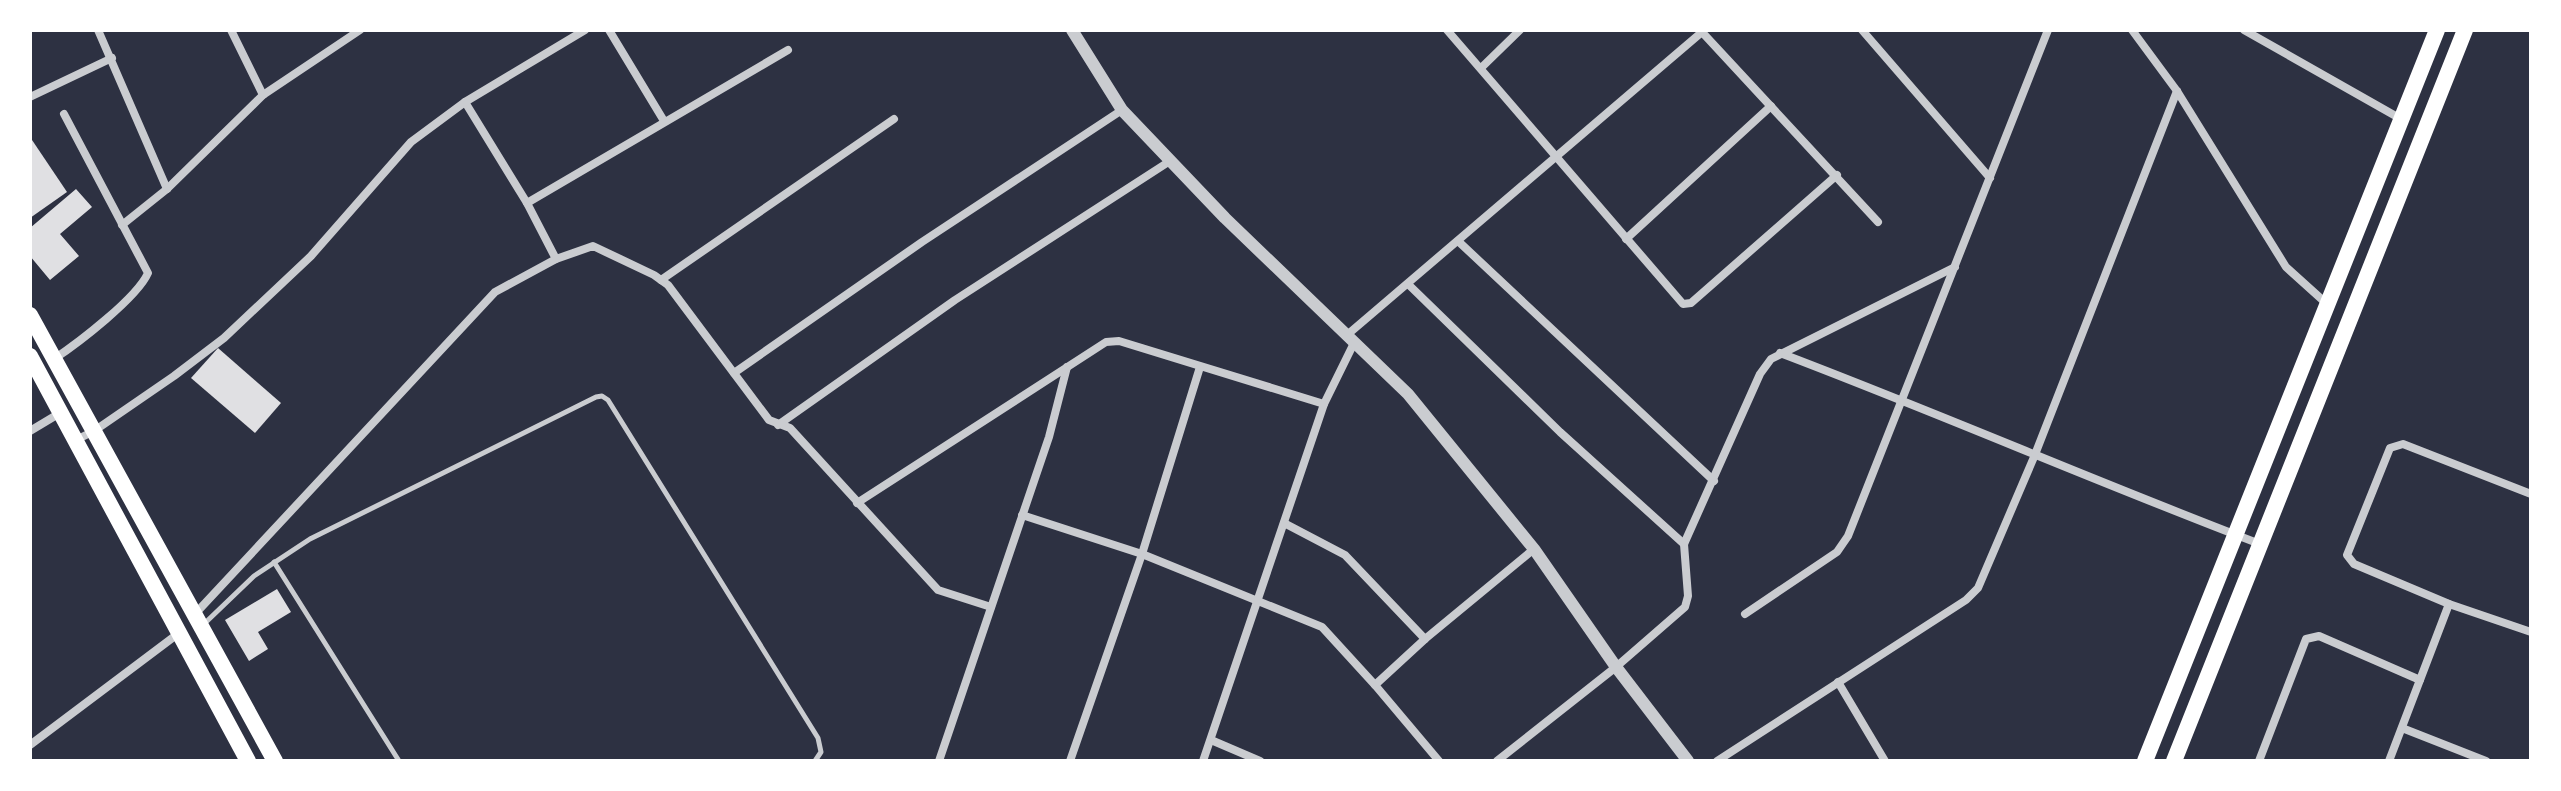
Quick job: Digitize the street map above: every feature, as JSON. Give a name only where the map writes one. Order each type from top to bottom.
[{"type":"main road","points":[[2145,761],[2437,30]]},
{"type":"main road","points":[[2174,761],[2465,30]]},
{"type":"main road","points":[[30,315],[275,761]]},
{"type":"main road","points":[[30,356],[248,761]]},
{"type":"street","points":[[98,30],[167,189]]},
{"type":"street","points":[[231,30],[263,95]]},
{"type":"street","points":[[122,225],[167,189],[263,95],[360,30]]},
{"type":"street","points":[[76,440],[174,376],[224,338],[311,256],[411,142],[465,102],[585,30]]},
{"type":"street","points":[[609,30],[664,121]]},
{"type":"street","points":[[1072,30],[1122,110],[1225,218],[1408,394],[1534,549],[1616,667],[1688,761]]},
{"type":"street","points":[[1447,30],[1679,302],[1691,303],[1837,175]]},
{"type":"street","points":[[1481,68],[1520,30]]},
{"type":"street","points":[[1862,30],[1990,178]]},
{"type":"street","points":[[1745,614],[1844,545],[2048,30]]},
{"type":"street","points":[[2132,30],[2177,91],[2286,267],[2328,304]]},
{"type":"street","points":[[2244,30],[2401,119]]},
{"type":"street","points":[[1203,761],[1324,404],[1350,339],[1458,241],[1702,31],[1878,222]]},
{"type":"street","points":[[527,203],[788,50]]},
{"type":"street","points":[[30,97],[112,58]]},
{"type":"street","points":[[1717,761],[1966,600],[1978,588],[2034,457],[2177,91]]},
{"type":"street","points":[[465,102],[527,203],[556,259]]},
{"type":"street","points":[[1626,239],[1771,106]]},
{"type":"street","points":[[734,373],[922,242],[1122,110]]},
{"type":"street","points":[[54,359],[77,344],[148,273],[64,114]]},
{"type":"street","points":[[661,280],[894,119]]},
{"type":"street","points":[[778,425],[955,300],[1170,161]]},
{"type":"street","points":[[1458,241],[1714,481]]},
{"type":"street","points":[[198,620],[495,292],[556,259],[597,247],[668,285],[769,420],[790,428],[938,590],[991,607]]},
{"type":"street","points":[[1497,761],[1616,667],[1681,612],[1688,602],[1684,544],[1760,374],[1771,359],[1955,267]]},
{"type":"street","points":[[1409,285],[1560,432],[1684,544]]},
{"type":"street","points":[[857,503],[1111,341],[1324,404]]},
{"type":"street","points":[[1780,353],[1902,400],[2034,457],[2261,544]]},
{"type":"street","points":[[939,761],[1049,437],[1067,367]]},
{"type":"street","points":[[1070,761],[1142,554],[1200,367]]},
{"type":"street","points":[[30,431],[61,413]]},
{"type":"street","points":[[2531,494],[2403,444],[2390,448],[2347,555],[2354,564],[2449,604],[2531,632]]},
{"type":"street","points":[[1022,515],[1142,554],[1322,627],[1439,761]]},
{"type":"street","points":[[1284,523],[1345,555],[1425,639]]},
{"type":"street","points":[[1375,685],[1425,639],[1534,549]]},
{"type":"street","points":[[2389,761],[2449,604]]},
{"type":"street","points":[[30,745],[180,632]]},
{"type":"street","points":[[2259,761],[2306,639],[2310,636],[2319,636],[2420,680]]},
{"type":"street","points":[[1838,682],[1885,761]]},
{"type":"street","points":[[2402,728],[2486,761]]},
{"type":"street","points":[[1211,740],[1260,761]]},
{"type":"lane","points":[[198,620],[254,576],[310,539],[602,396],[608,400],[818,738],[821,752],[815,761]]},
{"type":"lane","points":[[274,562],[399,761]]},
{"type":"building","points":[[30,137],[67,192],[30,218]]},
{"type":"building","points":[[76,189],[92,207],[60,234],[79,256],[50,280],[30,256],[30,228]]},
{"type":"building","points":[[218,348],[281,403],[255,433],[191,378]]},
{"type":"building","points":[[277,589],[291,612],[258,632],[268,649],[249,661],[225,620]]}]
